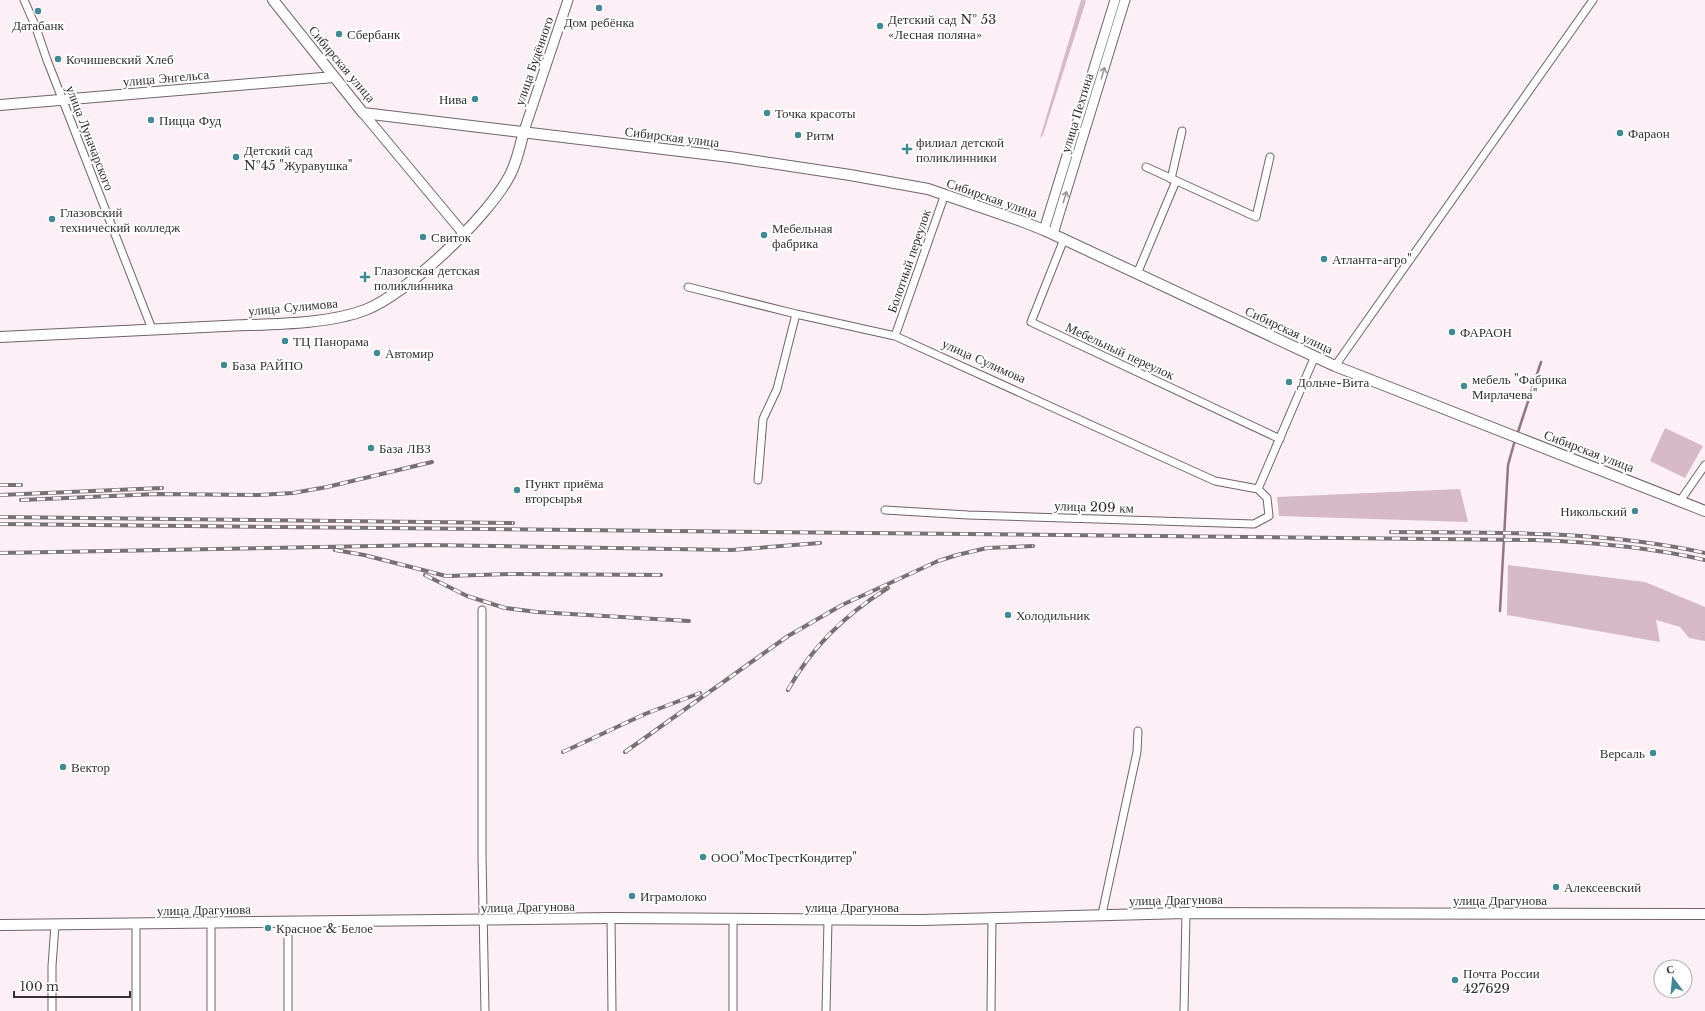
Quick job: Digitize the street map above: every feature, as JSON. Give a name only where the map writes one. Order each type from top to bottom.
[{"type":"main road","name":"Сибирская улица","points":[[273,0],[364,113],[524,131],[730,157],[850,175],[928,189],[945,194],[1049,232],[1335,366],[1705,511]]},
{"type":"main road","name":"улица Энгельса","points":[[0,105],[334,77]]},
{"type":"main road","name":"улица Сулимова","points":[[0,337],[305,321],[355,313],[389,298],[423,271],[463,233],[502,189],[511,174],[524,131]]},
{"type":"main road","name":"улица Драгунова","points":[[0,925],[211,924],[611,918],[828,920],[992,918],[1186,913],[1705,914]]},
{"type":"street","name":"улица Луначарского","points":[[24,0],[152,329]]},
{"type":"street","name":"улица Будённого","points":[[524,131],[568,0]]},
{"type":"street","name":"улица Пехтина","points":[[1049,232],[1115,0]]},
{"type":"street","name":"улица Пехтина","points":[[1049,232],[1125,0]]},
{"type":"street","points":[[1335,366],[1593,0]]},
{"type":"street","points":[[364,113],[463,233]]},
{"type":"street","points":[[1138,274],[1173,180],[1182,131]]},
{"type":"street","points":[[1146,167],[1256,216],[1270,157]]},
{"type":"street","name":"Болотный переулок","points":[[895,336],[945,194]]},
{"type":"street","name":"Мебельный переулок","points":[[1064,239],[1031,322],[1280,439]]},
{"type":"street","name":"улица Сулимова","points":[[688,287],[796,314],[895,336],[1215,481],[1258,489]]},
{"type":"street","points":[[758,480],[763,419],[777,389],[796,314]]},
{"type":"street","points":[[1258,489],[1315,356]]},
{"type":"street","points":[[1680,501],[1705,465]]},
{"type":"street","name":"улица 209 км","points":[[885,510],[976,515],[1254,524],[1269,516],[1267,498],[1258,489]]},
{"type":"street","points":[[482,610],[483,920],[485,1011]]},
{"type":"street","points":[[1102,914],[1137,752],[1138,731]]},
{"type":"street","points":[[1184,1011],[1186,913]]},
{"type":"street","points":[[611,918],[612,1011]]},
{"type":"street","points":[[990,1011],[992,918]]},
{"type":"street","points":[[733,920],[733,1011]]},
{"type":"street","points":[[826,1011],[828,920]]},
{"type":"street","points":[[288,922],[288,1011]]},
{"type":"street","points":[[136,924],[136,1011]]},
{"type":"street","points":[[211,924],[211,1011]]},
{"type":"street","points":[[52,1011],[52,966],[55,925]]},
{"type":"shaded area","points":[[1081,0],[1086,1],[1043,135],[1040,138]]},
{"type":"shaded area","points":[[1665,428],[1703,446],[1685,478],[1650,461]]},
{"type":"shaded area","points":[[1460,489],[1468,522],[1279,516],[1277,497]]},
{"type":"shaded area","points":[[1508,565],[1645,582],[1705,607],[1705,641],[1689,638],[1680,627],[1656,620],[1660,642],[1507,615]]},
{"type":"waterway","points":[[1517,435],[1541,362]]},
{"type":"waterway","points":[[1500,611],[1508,465],[1515,440]]},
{"type":"railway","points":[[21,500],[157,494],[259,495],[293,493],[327,487],[432,462]]},
{"type":"railway","points":[[0,485],[21,485]]},
{"type":"railway","points":[[0,495],[162,488]]},
{"type":"railway","points":[[0,517],[513,523]]},
{"type":"railway","points":[[0,524],[1534,540],[1620,546],[1684,555],[1705,560]]},
{"type":"railway","points":[[1391,532],[1548,534],[1627,540],[1705,553]]},
{"type":"railway","points":[[0,553],[427,545],[732,550],[820,543]]},
{"type":"railway","points":[[625,752],[788,636],[842,605],[938,561],[957,555],[987,548],[1033,546]]},
{"type":"railway","points":[[335,550],[364,555],[446,576],[512,574],[661,575]]},
{"type":"railway","points":[[425,575],[467,596],[505,608],[537,612],[689,621]]},
{"type":"railway","points":[[788,690],[808,659],[831,632],[858,609],[888,588]]},
{"type":"railway","points":[[563,752],[645,714],[700,693]]},
{"type":"place","name":"Дом ребёнка","points":[[599,8]]},
{"type":"place","name":"Датабанк","points":[[38,11]]},
{"type":"place","name":"Детский сад № 53 «Лесная поляна»","points":[[880,26]]},
{"type":"place","name":"Сбербанк","points":[[339,34]]},
{"type":"place","name":"Кочишевский Хлеб","points":[[58,59]]},
{"type":"place","name":"Нива","points":[[475,99]]},
{"type":"place","name":"Точка красоты","points":[[767,113]]},
{"type":"place","name":"Пицца Фуд","points":[[151,120]]},
{"type":"place","name":"Фараон","points":[[1620,133]]},
{"type":"place","name":"Ритм","points":[[798,135]]},
{"type":"place","name":"филиал детской поликлинники","points":[[907,149]]},
{"type":"place","name":"Детский сад №45 \"Журавушка\"","points":[[236,157]]},
{"type":"place","name":"Глазовский технический колледж","points":[[52,219]]},
{"type":"place","name":"Мебельная фабрика","points":[[764,235]]},
{"type":"place","name":"Свиток","points":[[423,237]]},
{"type":"place","name":"Атланта-агро\"","points":[[1324,259]]},
{"type":"place","name":"Глазовская детская поликлинника","points":[[365,277]]},
{"type":"place","name":"ФАРАОН","points":[[1452,332]]},
{"type":"place","name":"ТЦ Панорама","points":[[285,341]]},
{"type":"place","name":"Автомир","points":[[377,353]]},
{"type":"place","name":"База РАЙПО","points":[[224,365]]},
{"type":"place","name":"Дольче-Вита","points":[[1289,382]]},
{"type":"place","name":"мебель \"Фабрика Мирлачева\"","points":[[1464,386]]},
{"type":"place","name":"База ЛВЗ","points":[[371,448]]},
{"type":"place","name":"Пункт приёма вторсырья","points":[[517,490]]},
{"type":"place","name":"Никольский","points":[[1635,511]]},
{"type":"place","name":"Холодильник","points":[[1008,615]]},
{"type":"place","name":"Версаль","points":[[1653,753]]},
{"type":"place","name":"Вектор","points":[[63,767]]},
{"type":"place","name":"ООО\"МосТрестКондитер\"","points":[[703,857]]},
{"type":"place","name":"Алексеевский","points":[[1556,887]]},
{"type":"place","name":"Играмолоко","points":[[632,896]]},
{"type":"place","name":"Красное & Белое","points":[[268,928]]},
{"type":"place","name":"Почта России 427629","points":[[1455,980]]}]
